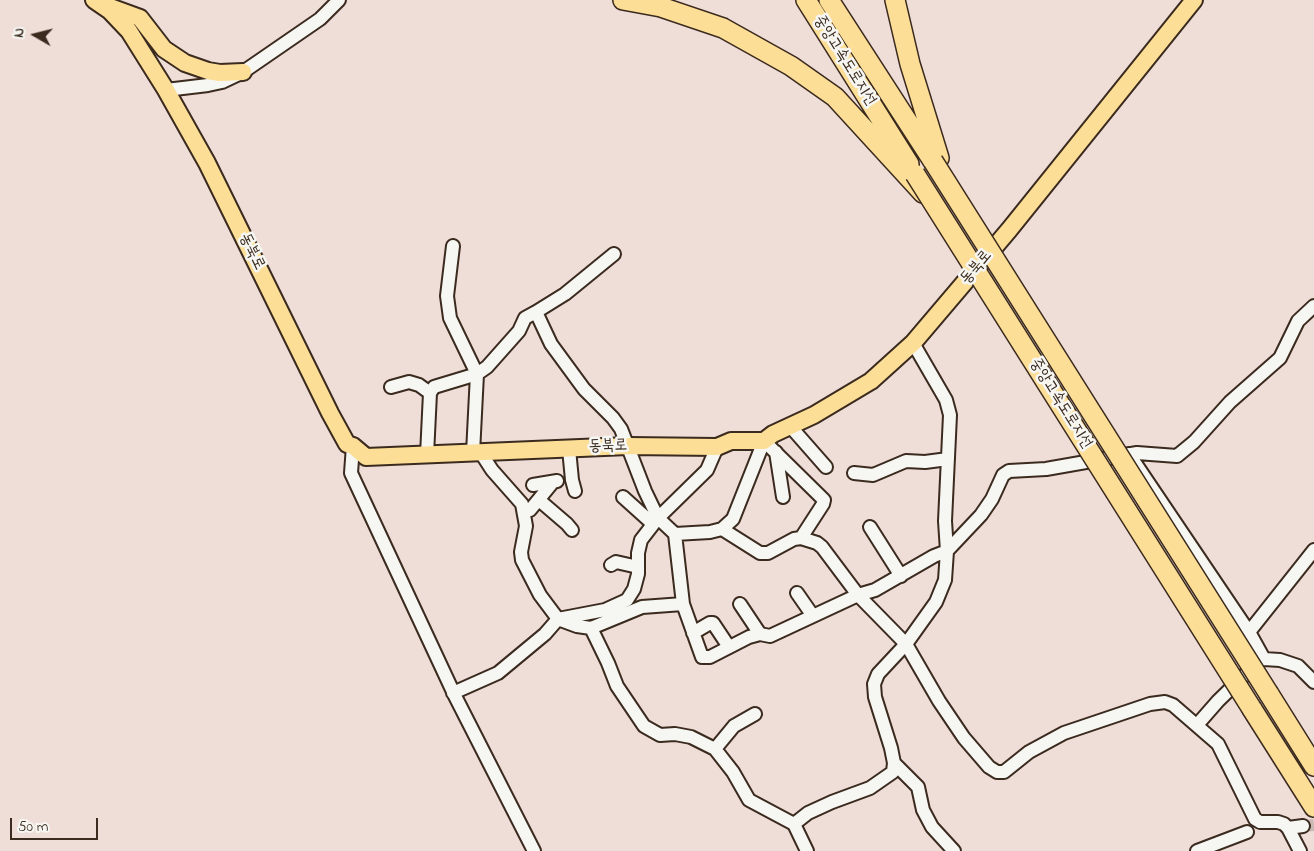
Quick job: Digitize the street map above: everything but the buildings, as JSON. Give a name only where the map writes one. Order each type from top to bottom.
[{"type":"highway","points":[[623,0],[661,7],[723,28],[791,66],[835,97],[936,207]]},
{"type":"highway","name":"중앙고속도로지선","points":[[806,0],[1314,807]]},
{"type":"highway","name":"중앙고속도로지선","points":[[829,0],[1314,766]]},
{"type":"highway","points":[[895,0],[910,64],[947,184]]},
{"type":"main road","name":"동북로","points":[[96,2],[115,16],[129,31],[166,90],[207,164],[330,413],[347,444],[353,446],[366,457],[628,446],[717,447],[730,441],[770,447],[773,434],[814,415],[871,381],[913,343],[1003,237],[1194,0]]},
{"type":"main road","points":[[96,2],[140,18],[164,49],[185,63],[220,73],[243,72]]},
{"type":"street","points":[[166,90],[222,82],[243,72],[320,19],[339,0]]},
{"type":"street","points":[[453,246],[447,296],[450,318],[477,374],[477,453],[522,504],[526,526],[521,552],[522,560],[540,595],[558,619],[577,626],[591,628],[642,607],[682,604]]},
{"type":"street","points":[[427,455],[430,393],[434,387],[477,374],[488,367],[519,331],[525,318],[565,294],[614,254]]},
{"type":"street","points":[[675,534],[682,604],[702,657],[710,657],[760,634],[770,636],[858,595],[875,590],[934,556],[947,551],[981,515],[992,499],[1000,479],[1006,472],[1046,469],[1129,454],[1145,453],[1173,457],[1181,453],[1230,402],[1280,358],[1298,321],[1314,306]]},
{"type":"street","points":[[536,312],[551,344],[584,390],[613,418],[621,429],[656,521]]},
{"type":"street","points":[[794,824],[808,813],[870,788],[893,772],[894,763],[891,748],[875,697],[874,684],[878,674],[906,644],[936,602],[945,580],[947,551],[945,521],[950,415],[946,400],[913,343]]},
{"type":"street","points":[[391,387],[409,382],[419,385],[430,393]]},
{"type":"street","points":[[790,426],[826,467]]},
{"type":"street","points":[[353,446],[351,473],[453,693],[534,851]]},
{"type":"street","points":[[453,693],[498,673],[545,634],[558,619],[605,610],[627,600],[634,589],[641,540],[656,521],[707,470],[717,447]]},
{"type":"street","points":[[770,447],[783,497]]},
{"type":"street","points":[[623,498],[675,534],[710,532],[722,529],[733,519],[770,447]]},
{"type":"street","points":[[770,447],[824,500],[801,538]]},
{"type":"street","points":[[533,485],[553,482],[574,485],[569,449]]},
{"type":"street","points":[[918,450],[925,462]]},
{"type":"street","points":[[1129,454],[1264,659]]},
{"type":"street","points":[[854,473],[873,474],[906,461],[925,462],[948,459]]},
{"type":"street","points":[[524,512],[530,510],[553,482]]},
{"type":"street","points":[[539,500],[572,530]]},
{"type":"street","points":[[870,527],[901,576]]},
{"type":"street","points":[[722,529],[760,554],[768,553],[786,542],[801,538],[817,543],[822,547],[858,595],[906,644],[939,702],[964,738],[989,767],[997,772],[1004,772],[1029,752],[1064,733],[1150,704],[1165,702],[1173,705],[1218,744],[1255,819],[1260,822],[1278,822],[1288,828],[1300,851]]},
{"type":"street","points":[[1248,632],[1314,550]]},
{"type":"street","points":[[610,565],[616,562],[638,567]]},
{"type":"street","points":[[797,593],[813,616]]},
{"type":"street","points":[[740,604],[760,634]]},
{"type":"street","points":[[693,633],[713,623],[729,648]]},
{"type":"street","points":[[591,628],[608,662],[617,686],[644,726],[660,735],[675,734],[691,737],[715,749],[733,772],[749,800],[794,824],[807,851]]},
{"type":"street","points":[[1197,725],[1218,701],[1259,661],[1264,659],[1280,660],[1298,666],[1314,682]]},
{"type":"street","points":[[715,749],[734,726],[755,714]]},
{"type":"street","points":[[894,763],[918,787],[923,810],[932,827],[954,851]]},
{"type":"street","points":[[1288,828],[1302,826]]},
{"type":"street","points":[[1197,851],[1247,832]]},
{"type":"tunnel","points":[[1303,826],[1314,825]]}]
